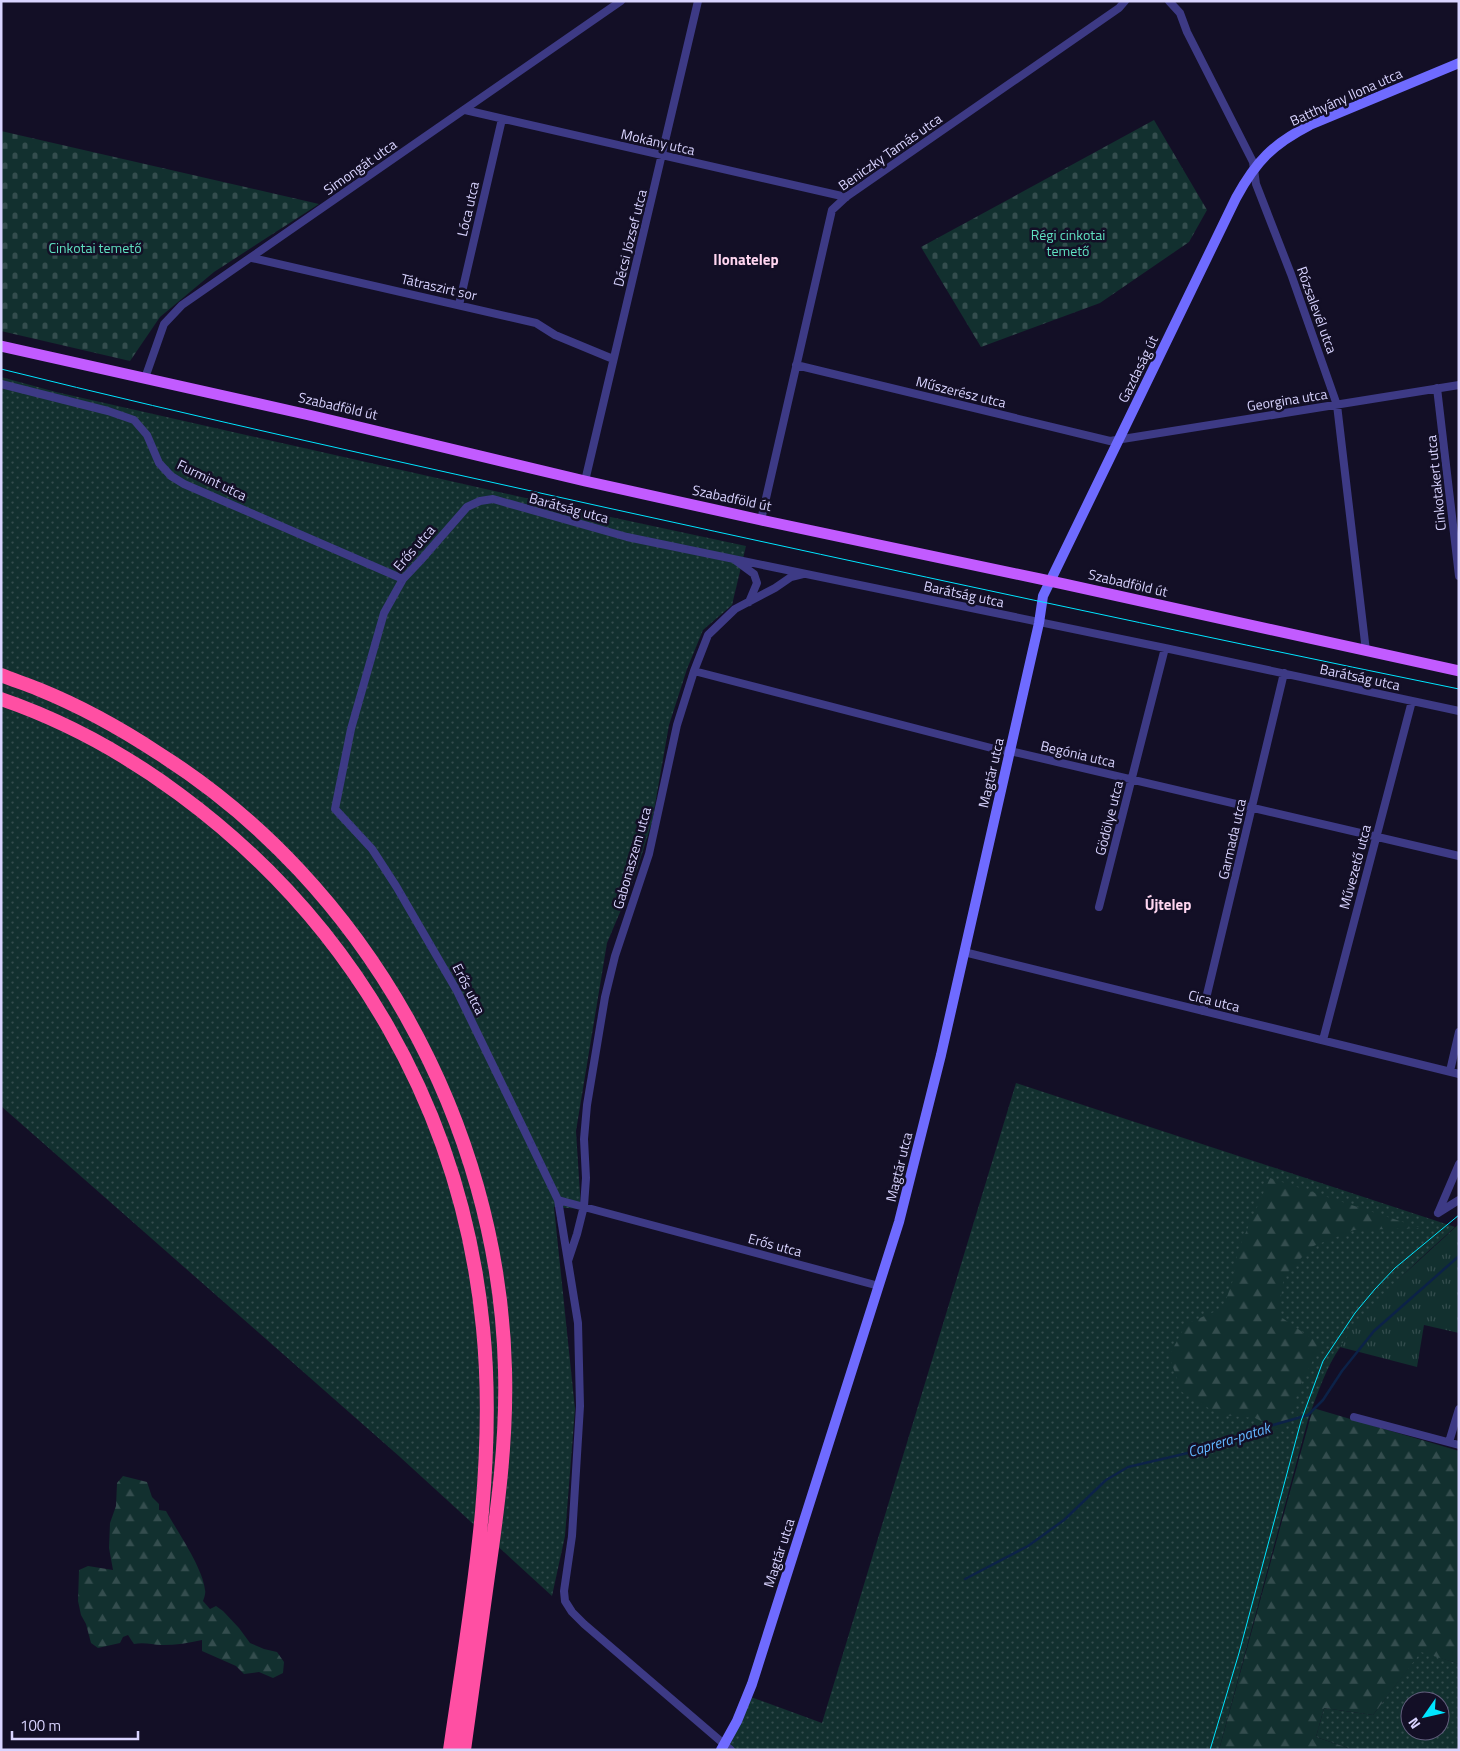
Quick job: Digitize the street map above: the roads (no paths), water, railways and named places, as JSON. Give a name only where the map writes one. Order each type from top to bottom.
[{"type":"highway","points":[[1,675],[39,689],[76,707],[117,728],[160,754],[217,795],[269,839],[327,899],[362,946],[401,1006],[438,1081],[461,1135],[487,1224],[501,1311],[506,1367],[506,1409],[501,1479],[464,1750]]},
{"type":"highway","points":[[1,699],[66,726],[117,753],[203,812],[243,845],[299,901],[348,964],[383,1017],[407,1060],[425,1100],[449,1162],[472,1251],[483,1328],[486,1380],[486,1432],[476,1563],[450,1750]]},
{"type":"main road","name":"Szabadföld út","points":[[1,346],[377,430],[585,481],[1050,581],[1459,672]]},
{"type":"street","name":"Simongát utca","points":[[145,378],[164,324],[182,305],[622,1]]},
{"type":"street","name":"Décsi József utca","points":[[585,481],[698,1]]},
{"type":"street","name":"Beniczky Tamás utca","points":[[761,520],[832,210],[846,197],[1119,8],[1125,1]]},
{"type":"street","name":"Rózsalevél utca","points":[[1169,1],[1180,13],[1187,32],[1253,162],[1256,184],[1291,274],[1337,405],[1366,651]]},
{"type":"street","name":"Batthyány Ilona utca","points":[[1254,169],[1275,146],[1298,131],[1459,63]]},
{"type":"street","name":"Mokány utca","points":[[465,110],[846,197]]},
{"type":"street","name":"Lóca utca","points":[[459,304],[502,119]]},
{"type":"street","name":"Gazdaság út","points":[[1050,581],[1236,198],[1254,169]]},
{"type":"street","name":"Tátraszirt sor","points":[[252,258],[536,322],[555,335],[613,359]]},
{"type":"street","name":"Műszerész utca","points":[[796,365],[1106,440],[1120,440]]},
{"type":"street","name":"Furmint utca","points":[[1,384],[108,411],[134,420],[147,435],[159,463],[171,476],[192,487],[403,579]]},
{"type":"street","name":"Georgina utca","points":[[1120,440],[1459,384]]},
{"type":"street","name":"Cinkotakert utca","points":[[1437,388],[1459,576]]},
{"type":"street","name":"Barátság utca","points":[[467,507],[480,501],[493,499],[627,536],[1459,711]]},
{"type":"street","name":"Erős utca","points":[[467,507],[403,579],[384,613],[351,729],[335,809],[372,849],[448,975],[558,1200],[879,1286]]},
{"type":"street","points":[[732,558],[754,574],[757,583],[749,602]]},
{"type":"street","name":"Gabonaszem utca","points":[[568,1261],[584,1206],[586,1178],[584,1139],[587,1105],[605,997],[615,956],[649,854],[676,726],[694,671],[708,635],[735,609],[791,577],[805,574]]},
{"type":"street","name":"Magtár utca","points":[[725,1748],[752,1684],[879,1286],[906,1195],[1010,751],[1039,623],[1043,596],[1050,581]]},
{"type":"street","name":"Gödölye utca","points":[[1099,907],[1165,648]]},
{"type":"street","name":"Begónia utca","points":[[694,671],[1000,750],[1459,856]]},
{"type":"street","name":"Garmada utca","points":[[1203,1011],[1284,674]]},
{"type":"street","name":"Művezető utca","points":[[1323,1040],[1412,701]]},
{"type":"street","name":"Cica utca","points":[[964,952],[1459,1074]]},
{"type":"street","points":[[1450,1071],[1459,1032]]},
{"type":"street","points":[[1459,1164],[1438,1213],[1459,1200]]},
{"type":"street","points":[[558,1200],[578,1324],[580,1406],[572,1536],[564,1582],[566,1601],[572,1612],[584,1624],[725,1748]]},
{"type":"street","points":[[1449,1442],[1459,1408]]},
{"type":"street","points":[[1354,1416],[1459,1445]]},
{"type":"waterway","name":"Caprera-patak","points":[[965,1579],[1028,1546],[1064,1520],[1106,1480],[1128,1467],[1192,1452],[1252,1431],[1308,1415],[1323,1400],[1342,1371],[1374,1331],[1459,1256]]},
{"type":"tram line","points":[[1,369],[228,423],[608,508],[1033,600],[1459,689]]},
{"type":"tram line","points":[[1210,1750],[1239,1653],[1301,1421],[1323,1361],[1355,1313],[1375,1289],[1395,1268],[1459,1215]]},
{"type":"district","name":"Ilonatelep","points":[[746,260]]},
{"type":"district","name":"Újtelep","points":[[1168,905]]},
{"type":"park label","name":"Régi cinkotai temető","points":[[1068,244]]},
{"type":"park label","name":"Cinkotai temető","points":[[95,248]]}]
